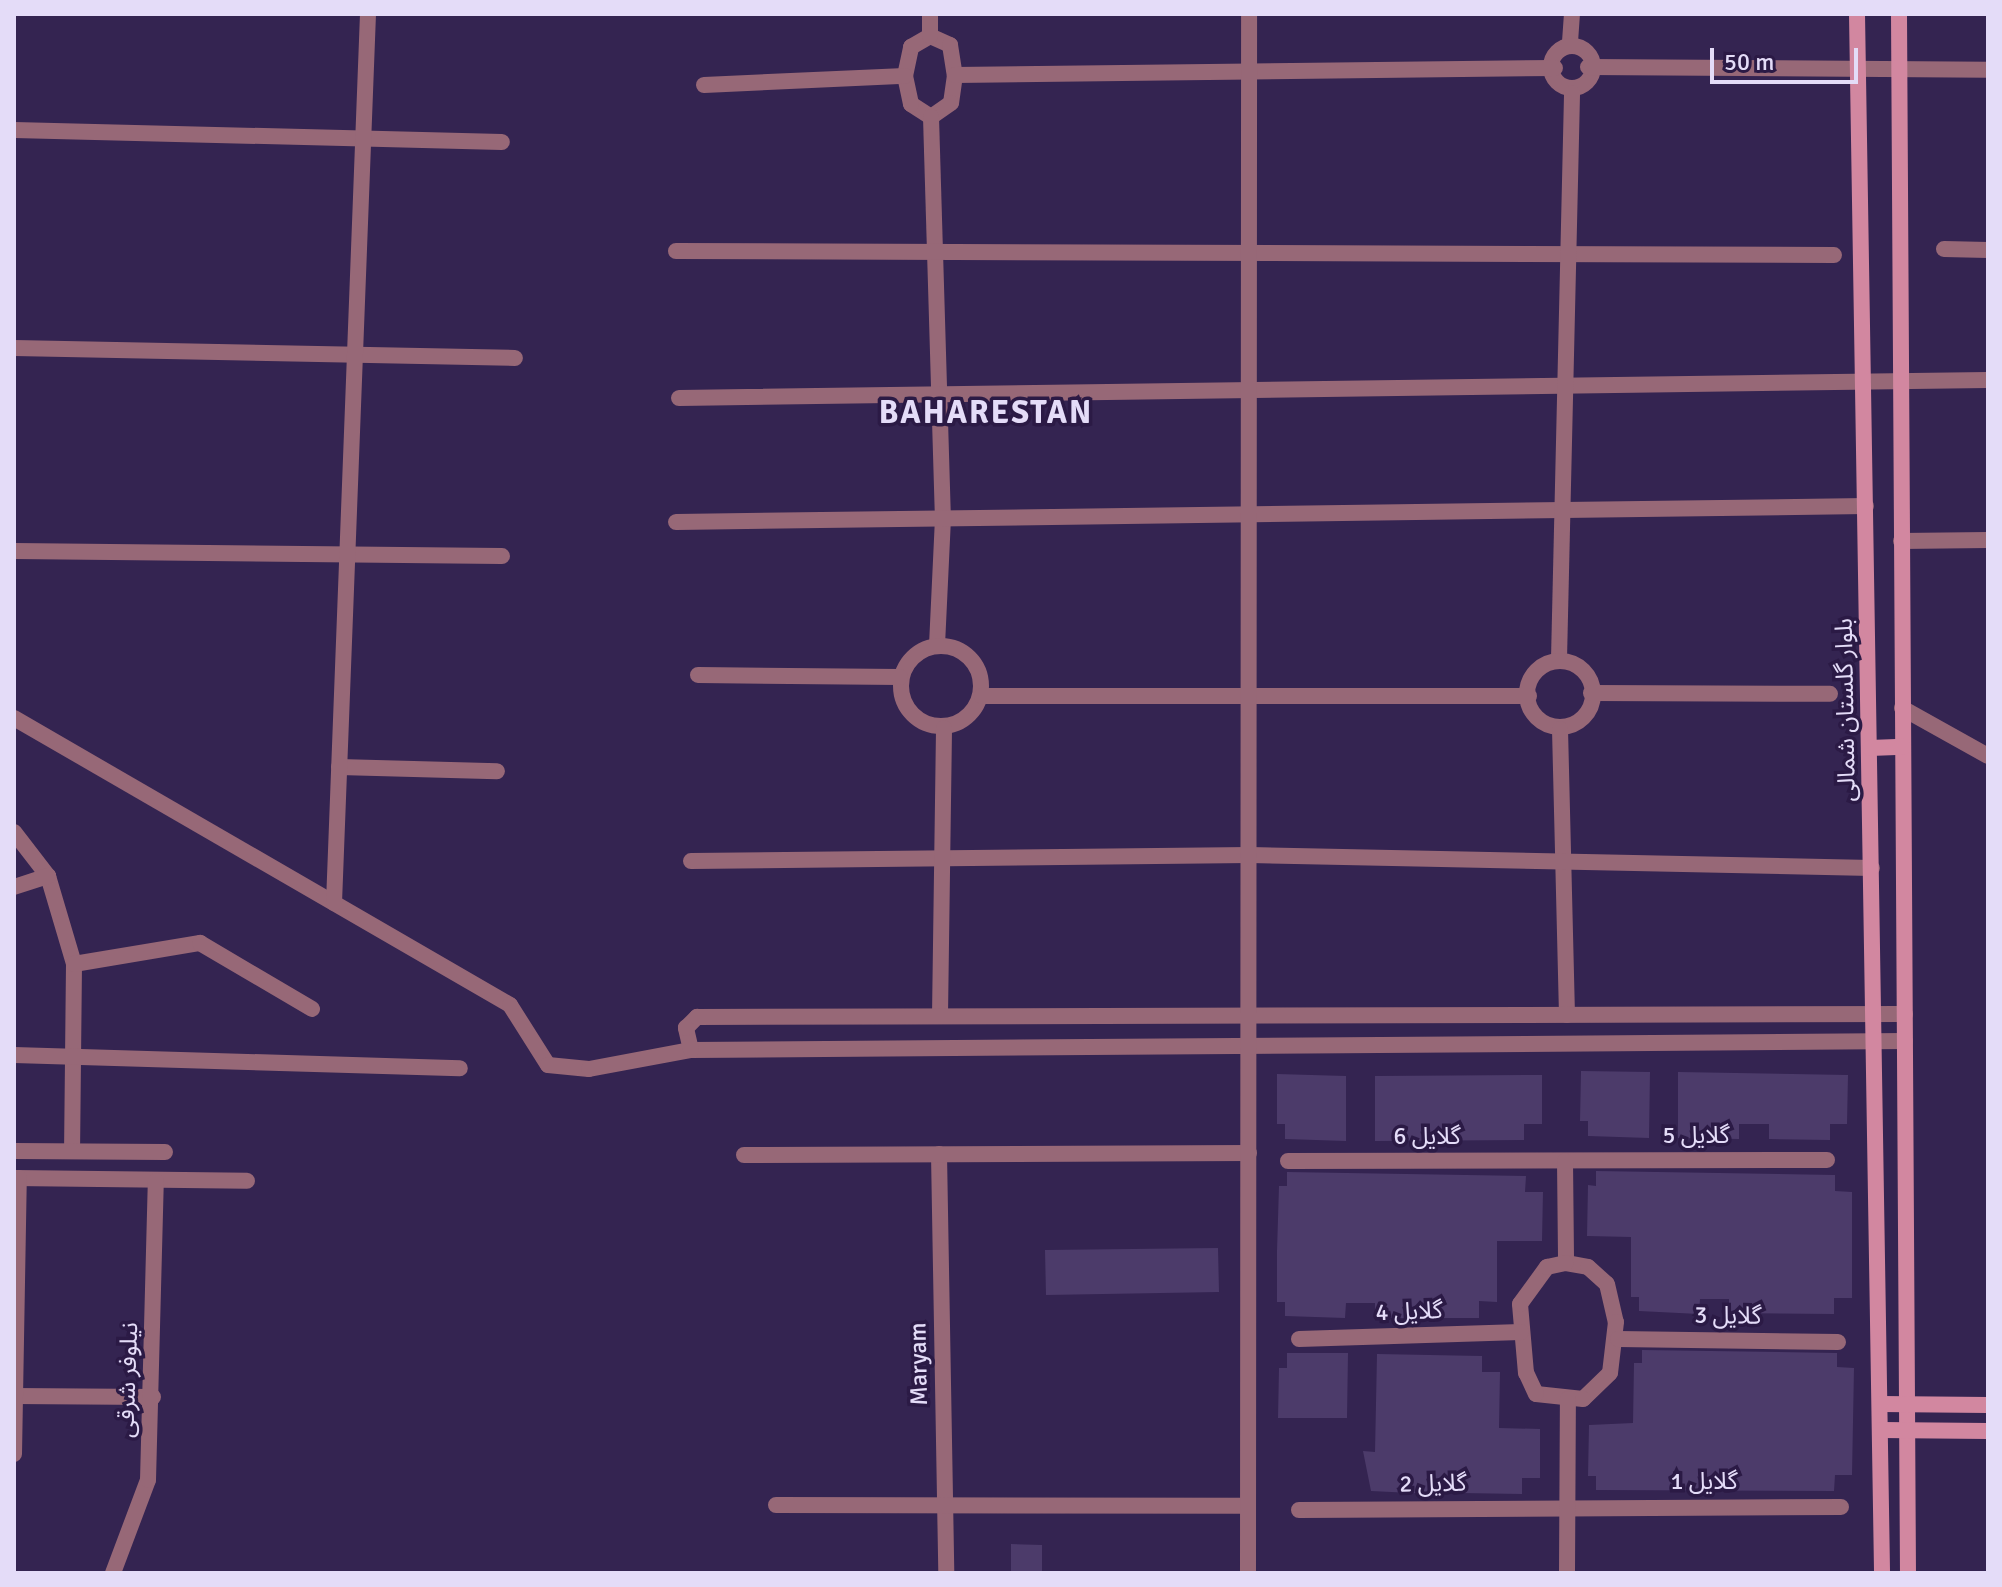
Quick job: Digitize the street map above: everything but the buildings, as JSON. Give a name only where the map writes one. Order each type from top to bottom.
[{"type":"street","points":[[334,903],[368,14]]},
{"type":"street","points":[[930,14],[930,36]]},
{"type":"street","points":[[1248,1573],[1252,391],[1249,14]]},
{"type":"street","points":[[1570,42],[1572,14]]},
{"type":"street","name":"بلوار گلستان شمالی","points":[[1857,14],[1882,1573]]},
{"type":"street","points":[[1899,14],[1908,1573]]},
{"type":"street","points":[[930,36],[950,45],[955,75],[951,103],[931,117]]},
{"type":"street","points":[[930,36],[911,47],[905,76],[911,104],[931,117]]},
{"type":"street","points":[[1570,42],[1584,47],[1588,67],[1584,86],[1572,93],[1560,86],[1555,68],[1557,49],[1570,42]]},
{"type":"street","points":[[1588,67],[1858,72],[1988,70]]},
{"type":"street","points":[[955,75],[1555,68]]},
{"type":"street","points":[[704,85],[905,76]]},
{"type":"street","points":[[1559,659],[1565,387],[1564,255],[1572,93]]},
{"type":"street","points":[[931,117],[938,252],[943,518],[937,645]]},
{"type":"street","points":[[14,130],[502,142]]},
{"type":"street","points":[[1944,249],[1988,250]]},
{"type":"street","points":[[676,251],[1834,255]]},
{"type":"street","points":[[14,348],[355,352],[515,358]]},
{"type":"street","points":[[679,398],[1988,380]]},
{"type":"street","points":[[676,522],[1866,506]]},
{"type":"street","points":[[1901,541],[1988,540]]},
{"type":"street","points":[[14,551],[502,556]]},
{"type":"street","points":[[937,645],[962,651],[979,670],[982,696],[968,718],[944,728],[911,712],[900,677],[914,655],[937,645]]},
{"type":"street","points":[[1559,659],[1582,667],[1591,693],[1582,720],[1560,729],[1536,717],[1529,696],[1534,670],[1559,659]]},
{"type":"street","points":[[698,675],[900,677]]},
{"type":"street","points":[[1591,693],[1830,694]]},
{"type":"street","points":[[982,696],[1529,696]]},
{"type":"street","points":[[1902,708],[1988,756]]},
{"type":"street","points":[[14,718],[510,1005],[548,1065],[589,1069],[691,1050],[1905,1041]]},
{"type":"street","points":[[940,1016],[944,728]]},
{"type":"street","points":[[1560,729],[1567,1015]]},
{"type":"street","points":[[1870,748],[1903,747]]},
{"type":"street","points":[[339,767],[497,771]]},
{"type":"street","points":[[14,832],[48,876],[74,964],[72,1150]]},
{"type":"street","points":[[691,861],[943,862],[1250,855],[1872,868]]},
{"type":"street","points":[[14,887],[48,876]]},
{"type":"street","points":[[74,964],[200,943],[312,1009]]},
{"type":"street","points":[[691,1050],[686,1028],[697,1017],[1905,1014]]},
{"type":"street","points":[[14,1055],[460,1068]]},
{"type":"street","points":[[14,1151],[165,1152]]},
{"type":"street","points":[[744,1155],[1249,1153]]},
{"type":"street","name":"Maryam","points":[[939,1154],[946,1573]]},
{"type":"street","name":"گلایل 5","points":[[1565,1161],[1827,1160]]},
{"type":"street","name":"گلایل 6","points":[[1288,1161],[1565,1161]]},
{"type":"street","points":[[1565,1161],[1566,1263]]},
{"type":"street","points":[[14,1454],[17,1178],[247,1181]]},
{"type":"street","name":"نیلوفر شرقی","points":[[113,1573],[148,1480],[153,1397],[156,1181]]},
{"type":"street","points":[[1566,1263],[1588,1267],[1607,1284],[1618,1339],[1602,1383],[1583,1399],[1536,1394],[1521,1332],[1520,1304],[1529,1285],[1547,1267],[1566,1263]]},
{"type":"street","name":"گلایل 4","points":[[1299,1339],[1521,1332]]},
{"type":"street","name":"گلایل 3","points":[[1618,1339],[1838,1342]]},
{"type":"street","points":[[16,1396],[153,1397]]},
{"type":"street","points":[[1567,1573],[1568,1399]]},
{"type":"street","points":[[1881,1404],[1988,1405]]},
{"type":"street","points":[[1881,1430],[1988,1431]]},
{"type":"street","points":[[776,1505],[945,1509],[1248,1506]]},
{"type":"street","name":"گلایل 1","points":[[1567,1505],[1841,1507]]},
{"type":"street","name":"گلایل 2","points":[[1299,1510],[1567,1505]]},
{"type":"district","name":"BAHARESTAN","points":[[986,413]]}]
